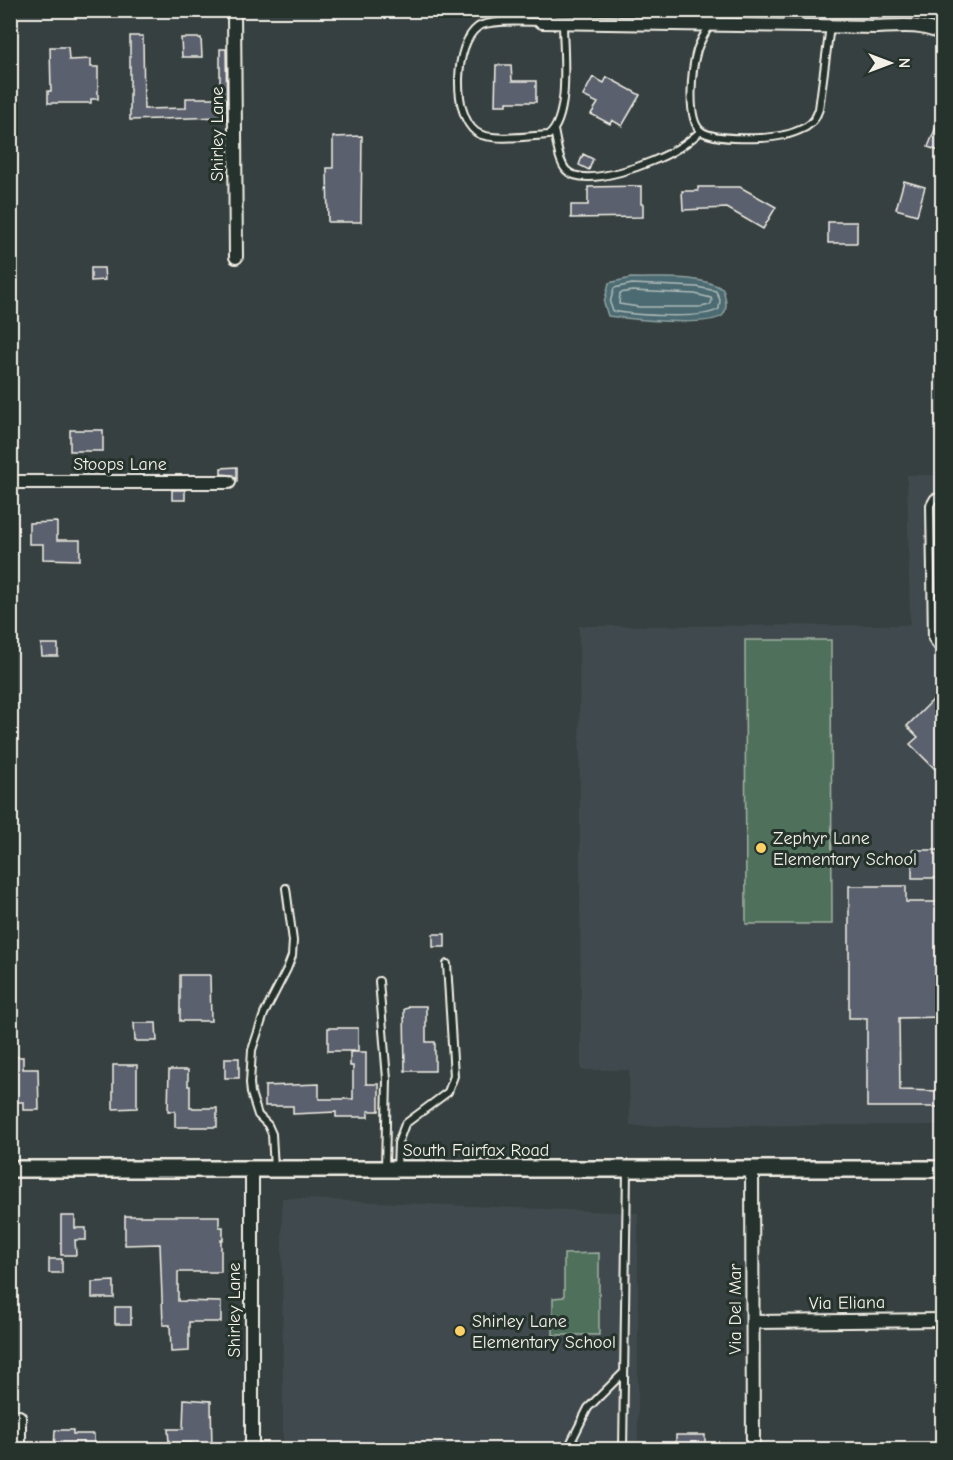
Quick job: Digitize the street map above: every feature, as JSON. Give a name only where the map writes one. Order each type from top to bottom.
[{"type":"street","name":"Shirley Lane","points":[[234,10],[236,257]]},
{"type":"street","points":[[542,22],[917,26],[933,29],[942,34]]},
{"type":"street","name":"Stoops Lane","points":[[10,482],[229,482]]},
{"type":"street","name":"South Fairfax Road","points":[[10,1169],[942,1169]]},
{"type":"street","name":"Via Del Mar","points":[[752,1169],[753,1449]]},
{"type":"street","name":"Shirley Lane","points":[[252,1170],[252,1449]]},
{"type":"street","name":"Via Eliana","points":[[753,1322],[942,1320]]},
{"type":"street","points":[[19,1417],[19,1449]]},
{"type":"lane","points":[[542,22],[489,23],[479,26],[465,45],[461,55],[459,75],[461,98],[466,117],[476,132],[488,137],[549,135],[554,130],[559,120],[564,93],[563,22]]},
{"type":"lane","points":[[710,24],[696,52],[693,77],[693,117],[701,131],[711,136],[749,137],[784,135],[805,127],[815,120],[819,108],[830,26]]},
{"type":"lane","points":[[554,130],[561,161],[565,168],[573,174],[587,176],[620,174],[638,168],[673,152],[701,131]]},
{"type":"lane","points":[[942,497],[934,498],[930,505],[932,639],[937,646],[942,648]]},
{"type":"lane","points":[[274,1170],[272,1134],[268,1125],[258,1115],[250,1083],[252,1050],[264,1014],[292,956],[286,888]]},
{"type":"lane","points":[[391,1169],[405,1124],[448,1092],[454,1076],[447,964]]},
{"type":"lane","points":[[379,981],[391,1169]]},
{"type":"lane","points":[[623,1449],[627,1169]]},
{"type":"lane","points":[[567,1449],[588,1407],[624,1372]]},
{"type":"shaded area","name":"Zephyr Lane Elementary School","points":[[907,475],[942,475],[942,1125],[630,1126],[629,1070],[581,1070],[579,626],[910,625]]},
{"type":"shaded area","name":"Shirley Lane Elementary School","points":[[282,1198],[638,1213],[638,1449],[283,1449]]},
{"type":"green space","points":[[745,640],[831,640],[832,924],[746,924]]},
{"type":"green space","points":[[599,1253],[599,1335],[553,1335],[553,1298],[564,1297],[564,1254]]},
{"type":"water","points":[[631,278],[678,278],[713,284],[723,289],[726,303],[724,313],[713,319],[684,322],[608,316],[604,303],[609,283]]},
{"type":"building","points":[[130,36],[143,36],[144,109],[186,108],[186,98],[220,98],[220,49],[226,49],[227,119],[221,119],[221,117],[130,120]]},
{"type":"building","points":[[181,38],[201,38],[202,57],[182,57]]},
{"type":"building","points":[[50,47],[68,47],[69,60],[91,59],[91,67],[98,67],[98,99],[91,99],[91,103],[48,103],[48,91],[51,91]]},
{"type":"building","points":[[496,65],[511,65],[512,81],[536,81],[536,102],[507,102],[507,105],[495,105]]},
{"type":"building","points":[[593,77],[604,83],[607,77],[640,95],[622,126],[612,120],[610,124],[591,114],[598,103],[583,96]]},
{"type":"building","points":[[942,112],[942,142],[939,151],[928,147]]},
{"type":"building","points":[[362,136],[361,222],[328,222],[327,168],[333,168],[333,137]]},
{"type":"building","points":[[583,154],[593,159],[589,170],[579,165]]},
{"type":"building","points":[[904,181],[925,187],[917,215],[896,209]]},
{"type":"building","points":[[641,186],[643,217],[571,218],[571,205],[588,205],[588,187]]},
{"type":"building","points":[[698,187],[740,187],[776,207],[763,229],[727,208],[683,210],[682,191],[698,191]]},
{"type":"building","points":[[828,222],[857,222],[857,243],[828,243]]},
{"type":"building","points":[[91,268],[104,268],[105,280],[91,281]]},
{"type":"building","points":[[70,430],[103,430],[103,451],[70,451]]},
{"type":"building","points":[[237,467],[237,480],[233,475],[221,474],[221,468]]},
{"type":"building","points":[[172,490],[185,490],[185,500],[172,500]]},
{"type":"building","points":[[57,522],[57,540],[80,540],[80,560],[43,559],[43,544],[29,544],[29,523]]},
{"type":"building","points":[[41,644],[58,644],[58,656],[42,656]]},
{"type":"building","points":[[942,691],[942,776],[910,744],[918,737],[907,726]]},
{"type":"building","points":[[912,850],[942,850],[942,878],[912,878]]},
{"type":"building","points":[[849,886],[906,886],[906,902],[942,902],[942,1017],[899,1018],[900,1090],[939,1091],[939,1107],[867,1107],[867,1018],[849,1018]]},
{"type":"building","points":[[433,934],[445,934],[445,947],[433,947]]},
{"type":"building","points":[[180,975],[210,975],[211,1021],[180,1021]]},
{"type":"building","points":[[408,1006],[426,1006],[426,1042],[435,1042],[435,1071],[405,1071],[404,1009]]},
{"type":"building","points":[[134,1023],[156,1023],[157,1041],[135,1041]]},
{"type":"building","points":[[328,1028],[358,1028],[358,1051],[328,1051]]},
{"type":"building","points":[[350,1052],[366,1052],[366,1084],[379,1084],[379,1111],[368,1111],[368,1117],[336,1117],[336,1112],[293,1114],[293,1106],[265,1106],[265,1086],[319,1084],[319,1099],[353,1099],[353,1066],[350,1066]]},
{"type":"building","points":[[10,1057],[23,1057],[23,1069],[38,1069],[39,1110],[23,1110],[23,1102],[10,1102]]},
{"type":"building","points":[[225,1058],[239,1058],[239,1078],[225,1078]]},
{"type":"building","points":[[113,1065],[137,1065],[137,1108],[113,1109]]},
{"type":"building","points":[[169,1070],[188,1070],[190,1108],[217,1108],[217,1127],[175,1127],[175,1111],[168,1111]]},
{"type":"building","points":[[61,1216],[75,1216],[75,1228],[86,1228],[86,1240],[75,1240],[76,1255],[61,1255]]},
{"type":"building","points":[[125,1216],[219,1216],[219,1227],[223,1227],[221,1272],[178,1272],[178,1301],[221,1302],[221,1322],[189,1322],[189,1351],[171,1352],[170,1325],[163,1325],[160,1244],[125,1245]]},
{"type":"building","points":[[49,1259],[62,1259],[62,1273],[49,1273]]},
{"type":"building","points":[[114,1281],[114,1298],[92,1298],[92,1282]]},
{"type":"building","points":[[115,1307],[131,1307],[131,1324],[115,1324]]},
{"type":"building","points":[[184,1399],[211,1401],[212,1449],[191,1449],[191,1443],[169,1443],[168,1429],[183,1429]]},
{"type":"building","points":[[55,1430],[73,1430],[73,1434],[94,1434],[94,1449],[54,1449]]},
{"type":"building","points":[[676,1435],[705,1435],[705,1449],[676,1449]]},
{"type":"place","name":"Zephyr Lane Elementary School","points":[[761,848]]},
{"type":"place","name":"Shirley Lane Elementary School","points":[[460,1331]]}]
